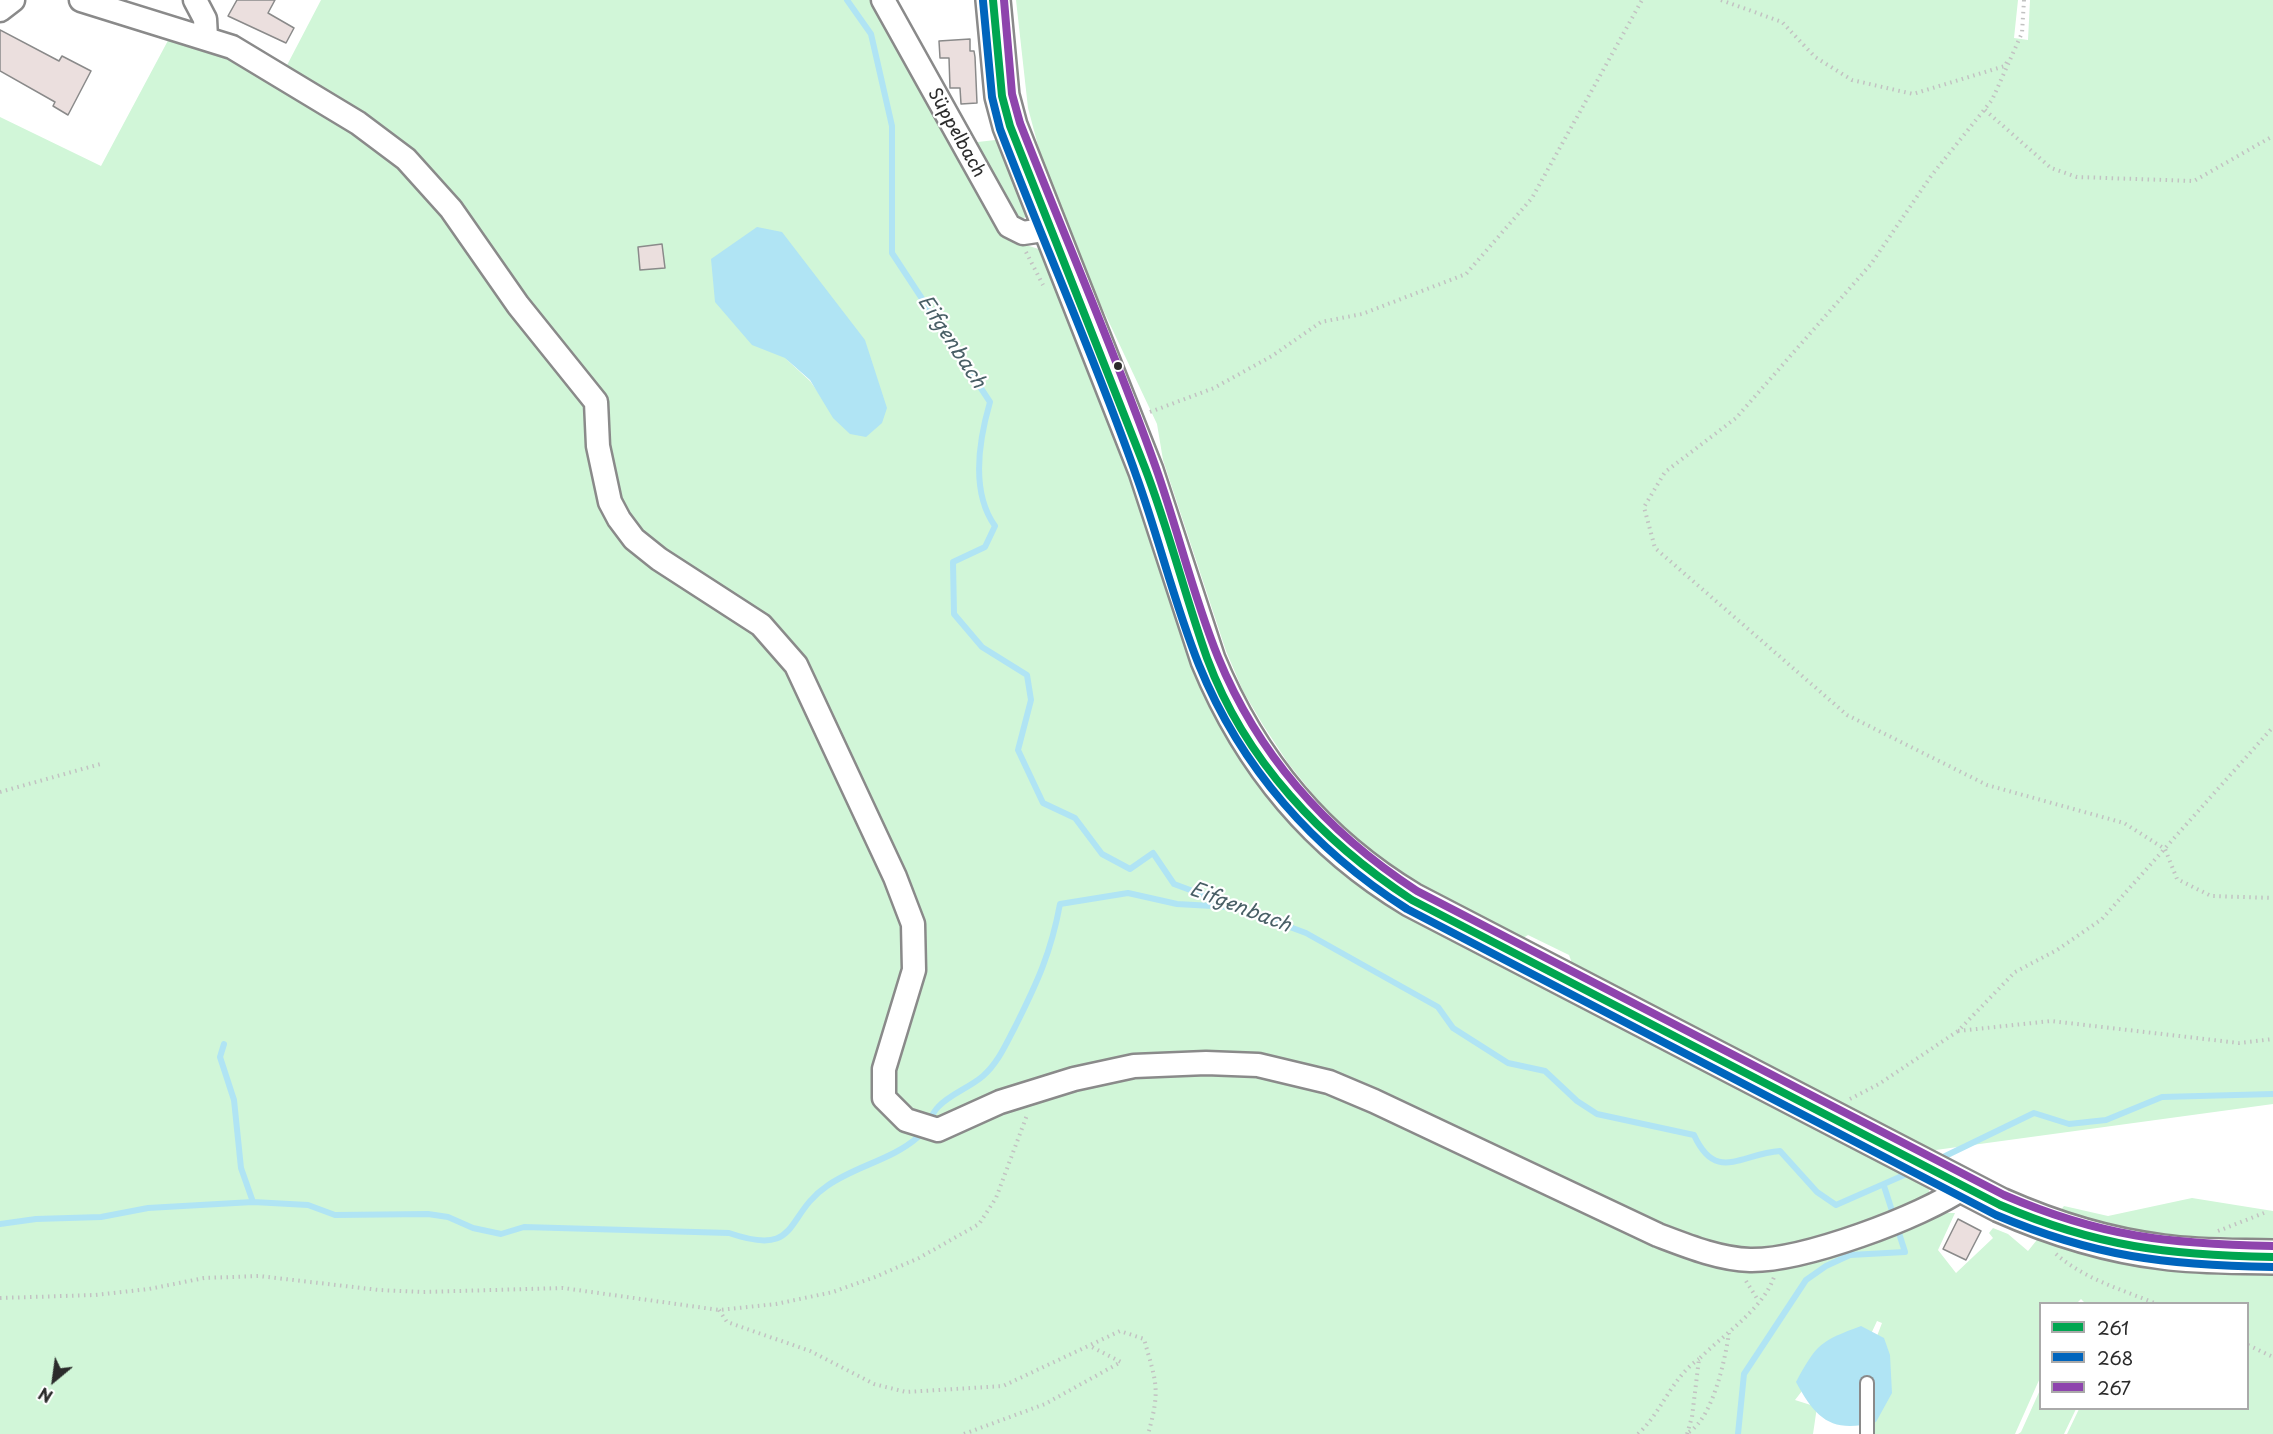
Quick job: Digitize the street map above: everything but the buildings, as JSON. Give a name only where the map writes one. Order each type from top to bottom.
[{"type":"main road","points":[[993,0],[1002,96],[1010,126],[1126,420],[1219,688],[1251,747],[1273,778],[1309,820],[1351,859],[1412,900],[1900,1154],[2045,1224],[2104,1242],[2164,1252],[2273,1257]]},
{"type":"street","points":[[0,10],[13,0]]},
{"type":"street","points":[[81,0],[232,47],[297,85],[381,139],[428,182],[479,246],[518,305],[596,402],[598,446],[610,502],[634,539],[659,559],[761,625],[796,665],[895,877],[913,924],[914,970],[884,1069],[884,1098],[906,1120],[938,1130],[1000,1102],[1134,1066],[1258,1065],[1329,1083],[1374,1101],[1658,1235],[1732,1258],[1777,1259],[1835,1243],[1941,1204],[1959,1184]]},
{"type":"street","points":[[195,0],[205,20],[206,38]]},
{"type":"street","name":"Süppelbach","points":[[884,0],[1002,216],[1016,231]]},
{"type":"street","points":[[1016,231],[1023,233],[1050,229]]},
{"type":"lane","points":[[1867,1383],[1867,1434]]},
{"type":"path","points":[[1126,420],[1214,388],[1272,356],[1321,322],[1362,314],[1466,274],[1532,198],[1642,0]]},
{"type":"path","points":[[1721,0],[1782,22],[1815,57],[1852,80],[1913,94],[2005,66],[2022,33]]},
{"type":"path","points":[[2024,0],[2022,33],[1992,100],[1931,176],[1871,264],[1736,418],[1665,472],[1644,507],[1654,548],[1847,715],[1987,785],[2124,823],[2165,849],[2176,879],[2211,896],[2273,897]]},
{"type":"path","points":[[1985,110],[2050,168],[2077,177],[2194,181],[2273,136]]},
{"type":"path","points":[[1016,231],[1046,292]]},
{"type":"path","points":[[1832,1118],[1841,1104],[1879,1084],[1958,1031],[2015,972],[2057,950],[2102,919],[2273,727]]},
{"type":"path","points":[[0,792],[104,763]]},
{"type":"path","points":[[1958,1031],[2051,1021],[2239,1043],[2273,1039]]},
{"type":"path","points":[[0,1298],[95,1295],[149,1289],[204,1278],[259,1276],[379,1290],[423,1292],[563,1288],[719,1310],[776,1304],[833,1292],[919,1258],[979,1224],[996,1198],[1038,1090]]},
{"type":"path","points":[[2215,1234],[2221,1228],[2264,1213]]},
{"type":"path","points":[[2045,1224],[2046,1243],[2070,1266],[2152,1302]]},
{"type":"path","points":[[1638,1434],[1650,1423],[1685,1368],[1699,1359],[1729,1332],[1767,1293],[1774,1279],[1777,1259]]},
{"type":"path","points":[[719,1310],[727,1322],[810,1351],[874,1384],[906,1392],[1003,1386],[1120,1331],[1144,1340],[1156,1374],[1157,1400],[1148,1434]]},
{"type":"path","points":[[1687,1433],[1695,1428],[1707,1410],[1729,1332]]},
{"type":"path","points":[[964,1434],[1045,1404],[1121,1362],[1090,1346]]},
{"type":"path","points":[[2249,1346],[2273,1357]]},
{"type":"path","points":[[1687,1433],[1692,1417],[1699,1359]]},
{"type":"green space","points":[[321,0],[874,0],[1016,242],[1042,250],[1282,806],[1928,1185],[1933,1213],[1955,1213],[1938,1250],[1956,1273],[1993,1238],[1989,1233],[1993,1228],[2008,1234],[2028,1251],[2064,1206],[2108,1216],[2192,1198],[2273,1211],[2273,1434],[2067,1434],[2079,1410],[2249,1410],[2249,1302],[2084,1302],[2081,1299],[2078,1302],[2039,1302],[2039,1380],[2015,1434],[1872,1434],[1877,1336],[1882,1323],[1877,1321],[1871,1334],[1819,1369],[1795,1400],[1817,1407],[1813,1434],[0,1434],[0,117],[101,166],[172,33],[211,48],[285,86],[355,132],[456,206],[285,69]],"holes":[[[785,358],[875,430],[823,399],[810,381]]]},
{"type":"green space","points":[[1016,0],[2018,0],[2014,38],[2028,40],[2030,0],[2273,0],[2273,1104],[1921,1152],[1424,894],[1364,855],[1311,807],[1287,780],[1266,752],[1230,689],[1207,633],[1153,460],[1155,459],[1159,461],[1211,625],[1240,697],[1258,732],[1279,764],[1303,794],[1331,821],[1263,725],[1243,691],[1226,651],[1163,460],[1157,424],[1090,282],[1044,168],[1028,108]],"holes":[[[1528,935],[1569,955],[1573,966],[1581,972],[1520,940]]]},
{"type":"green space","points":[[1004,139],[1029,215],[1022,219],[1013,217],[969,143]]},
{"type":"green space","points":[[2039,1392],[2039,1410],[2076,1410],[2064,1434],[2018,1434]]},
{"type":"water","points":[[757,227],[782,232],[865,340],[887,408],[882,423],[866,437],[850,434],[833,418],[810,380],[785,358],[752,345],[715,302],[711,259]]},
{"type":"water","points":[[1861,1326],[1884,1338],[1890,1355],[1892,1393],[1876,1422],[1848,1426],[1837,1424],[1818,1414],[1796,1382],[1809,1359],[1821,1345]]},
{"type":"waterway","name":"Eifgenbach","points":[[847,0],[871,34],[892,126],[892,253],[990,402],[979,465],[982,497],[995,526],[985,547],[953,562],[954,614],[982,647],[1027,675],[1031,700],[1018,750],[1043,803],[1075,818],[1102,854],[1130,869],[1153,853],[1174,884],[1306,933],[1438,1007],[1453,1028],[1508,1063],[1545,1071],[1577,1101],[1597,1114],[1694,1135],[1702,1150],[1720,1162],[1741,1160],[1780,1151],[1817,1192],[1836,1205],[1911,1172]]},
{"type":"waterway","points":[[0,1224],[36,1219],[101,1217],[148,1208],[253,1202],[308,1205],[335,1215],[428,1214],[448,1217],[473,1228],[501,1234],[524,1227],[729,1233],[752,1239],[769,1240],[780,1237],[789,1230],[813,1197],[827,1186],[908,1145],[921,1134],[935,1110],[943,1102],[988,1071],[1005,1047],[1037,982],[1048,953],[1060,904],[1128,893],[1177,904],[1230,907]]},
{"type":"waterway","points":[[224,1044],[220,1057],[234,1100],[241,1168],[253,1202]]},
{"type":"waterway","name":"Eifgenbach","points":[[1937,1160],[2034,1113],[2069,1124],[2106,1120],[2162,1097],[2273,1094]]},
{"type":"waterway","points":[[1884,1186],[1894,1217]]},
{"type":"waterway","points":[[1738,1434],[1744,1374],[1806,1280],[1826,1266],[1850,1255],[1905,1252],[1897,1227]]},
{"type":"transit line","name":"261","points":[[993,0],[1002,96],[1010,126],[1145,468],[1207,658],[1223,696],[1242,731],[1290,796],[1318,825],[1347,852],[1412,900],[2000,1205],[2069,1231],[2134,1246],[2200,1254],[2273,1257]]},
{"type":"transit line","name":"267","points":[[1004,0],[1012,94],[1020,123],[1140,425],[1218,657],[1254,728],[1276,760],[1326,818],[1354,844],[1417,891],[2004,1195],[2072,1220],[2136,1236],[2201,1243],[2273,1246]]},
{"type":"transit line","name":"268","points":[[983,1],[992,97],[1000,129],[1120,431],[1199,665],[1216,703],[1236,738],[1284,804],[1311,833],[1373,886],[1407,909],[1996,1215],[2066,1241],[2132,1256],[2198,1264],[2273,1267]]}]
